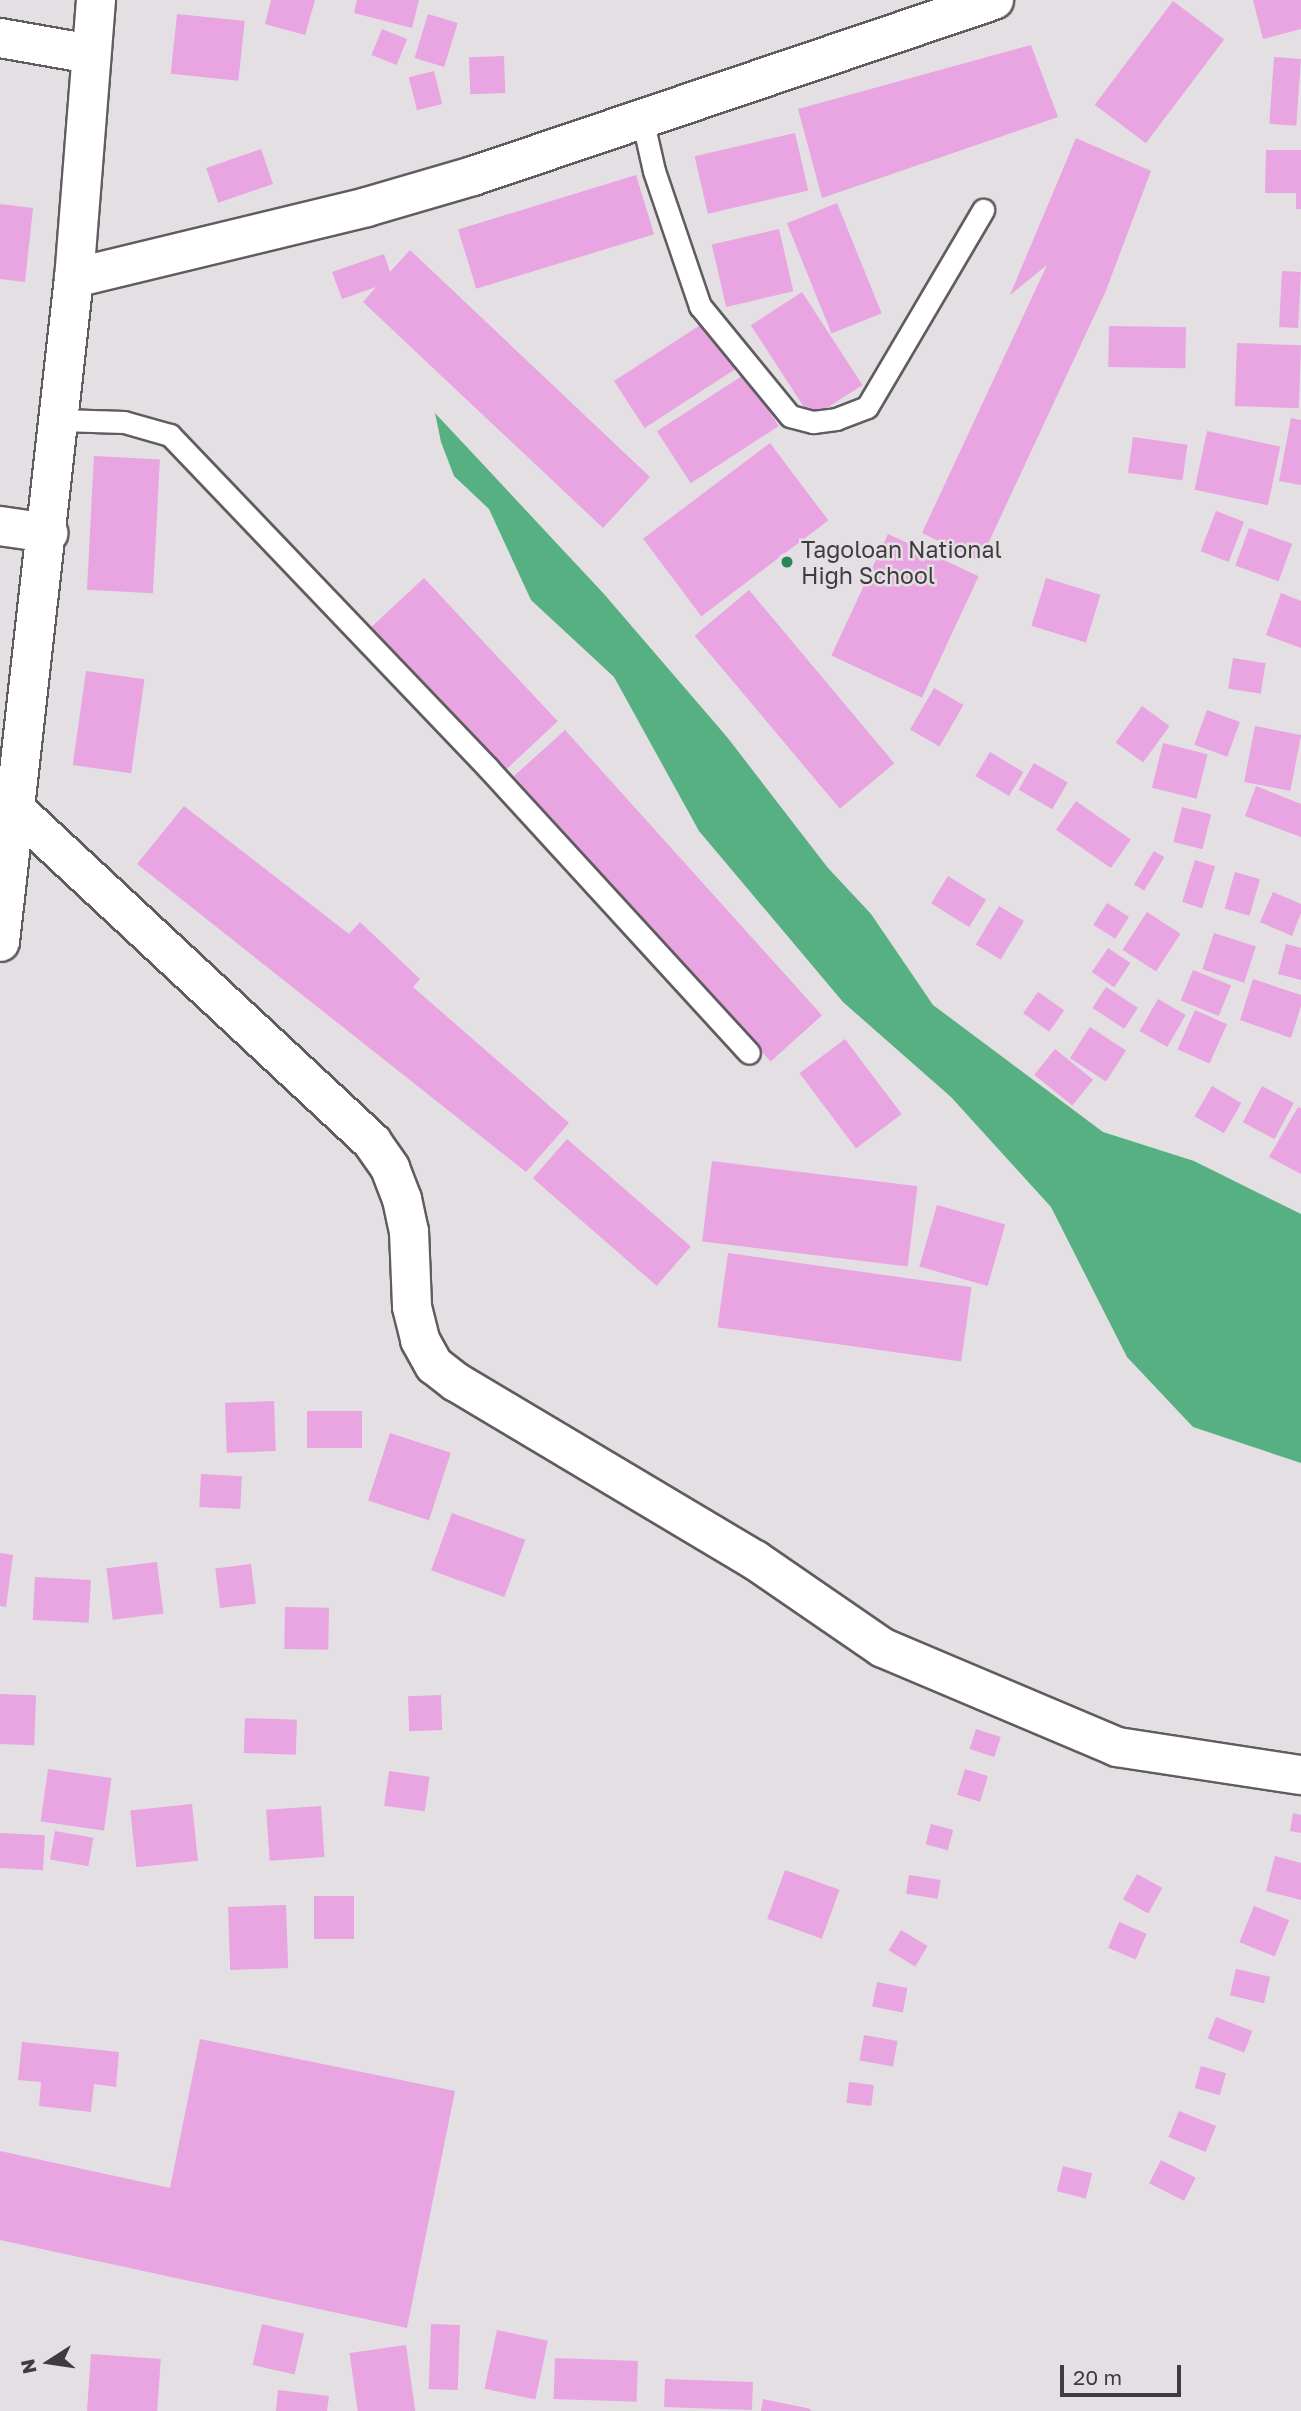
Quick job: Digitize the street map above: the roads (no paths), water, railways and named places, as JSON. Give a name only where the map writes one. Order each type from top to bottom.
[{"type":"street","points":[[0,942],[60,420],[96,0]]},
{"type":"street","points":[[74,278],[367,207],[473,176],[994,0]]},
{"type":"street","points":[[0,38],[91,54]]},
{"type":"street","points":[[0,526],[48,533]]},
{"type":"street","points":[[14,808],[372,1142],[390,1168],[402,1199],[409,1231],[412,1307],[420,1340],[434,1365],[456,1382],[755,1560],[883,1648],[1059,1725],[1117,1746],[1301,1775]]},
{"type":"lane","points":[[642,118],[654,171],[700,306],[790,416],[814,422],[825,421],[867,407],[984,210]]},
{"type":"lane","points":[[60,420],[124,422],[170,435],[488,768],[749,1053]]},
{"type":"place","name":"Tagoloan National High School","points":[[787,562]]}]
